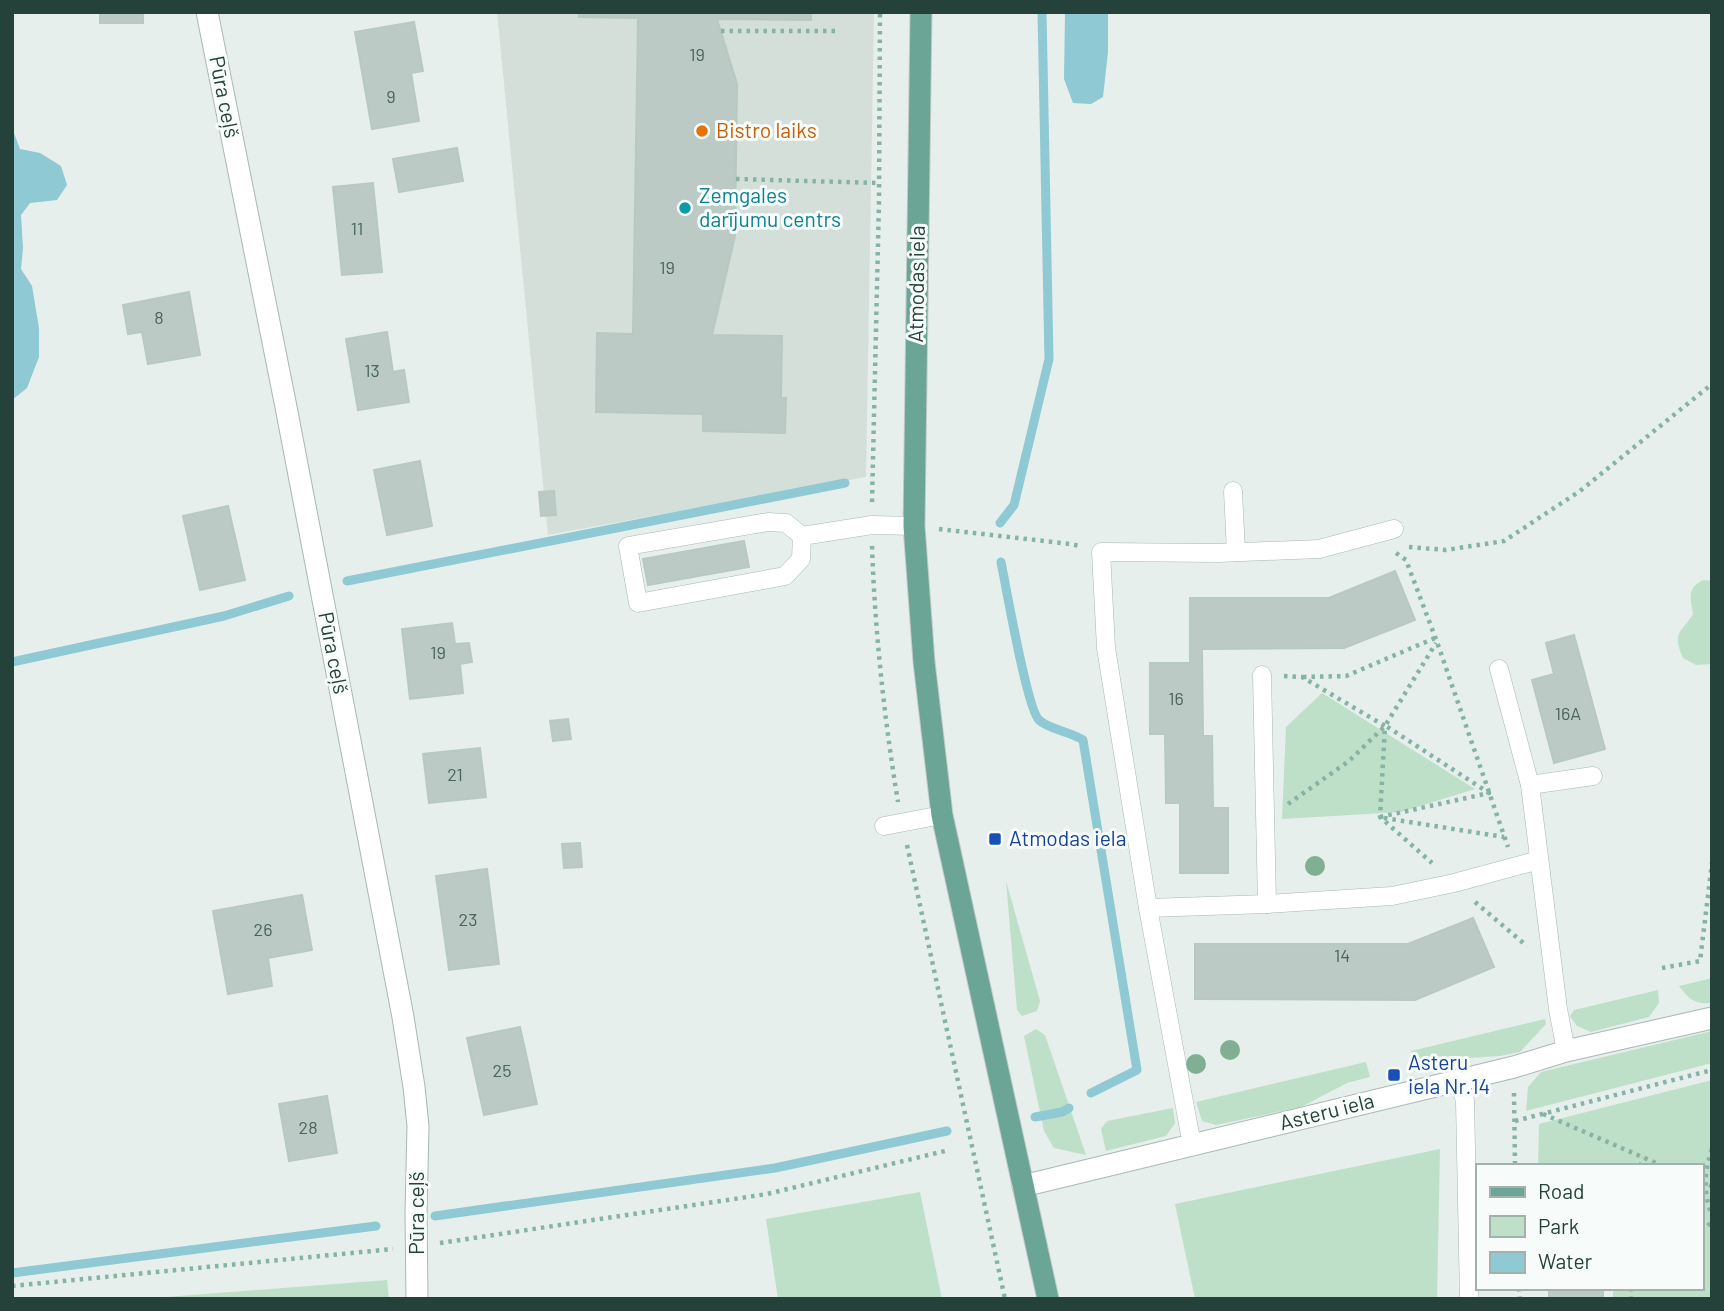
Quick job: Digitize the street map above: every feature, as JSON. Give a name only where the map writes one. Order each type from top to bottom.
[{"type":"main road","name":"Atmodas iela","points":[[921,12],[914,526],[924,662],[942,815],[1048,1299]]},
{"type":"street","name":"Pūra ceļš","points":[[207,12],[286,407],[414,1087],[418,1126],[417,1299]]},
{"type":"street","name":"Asteru iela","points":[[1023,1186],[1514,1067],[1566,1051],[1712,1018]]},
{"type":"lane","points":[[1233,491],[1236,552]]},
{"type":"lane","points":[[802,536],[801,559],[785,576],[638,603],[628,547],[768,522],[786,523],[802,536],[872,525],[914,526]]},
{"type":"lane","points":[[1192,1146],[1148,908],[1106,648],[1101,552],[1236,552],[1319,549],[1395,542]]},
{"type":"lane","points":[[1499,668],[1530,785],[1558,1009],[1566,1051]]},
{"type":"lane","points":[[1262,675],[1267,904]]},
{"type":"lane","points":[[1530,785],[1593,776]]},
{"type":"lane","points":[[884,826],[942,815]]},
{"type":"lane","points":[[1148,908],[1392,896],[1454,883],[1539,860]]},
{"type":"lane","points":[[1459,1080],[1465,1101],[1469,1299]]},
{"type":"path","points":[[721,31],[835,31]]},
{"type":"path","points":[[736,179],[879,183]]},
{"type":"path","points":[[1395,542],[1446,550],[1504,541],[1580,491],[1712,384]]},
{"type":"path","points":[[914,526],[1070,544],[1101,552]]},
{"type":"path","points":[[1395,542],[1406,560],[1436,640],[1510,853],[1510,868]]},
{"type":"path","points":[[1262,675],[1346,676],[1436,640]]},
{"type":"path","points":[[1265,815],[1279,810],[1349,761],[1385,726],[1436,640]]},
{"type":"path","points":[[1302,677],[1385,726],[1489,793]]},
{"type":"path","points":[[1380,817],[1385,726]]},
{"type":"path","points":[[1380,817],[1489,793]]},
{"type":"path","points":[[1380,817],[1504,837]]},
{"type":"path","points":[[1380,817],[1454,883]]},
{"type":"path","points":[[1662,968],[1700,961],[1712,863]]},
{"type":"path","points":[[1516,1164],[1515,1121],[1712,1070]]},
{"type":"path","points":[[1542,1114],[1658,1164]]},
{"type":"path","points":[[971,1146],[1004,1299]]},
{"type":"path","points":[[1712,1149],[1703,1182],[1712,1219]]},
{"type":"path","points":[[12,1286],[416,1246],[767,1194],[945,1151]]},
{"type":"path","points":[[1641,1164],[1644,1158]]},
{"type":"path","points":[[1703,1182],[1712,1186]]},
{"type":"shaded area","points":[[497,12],[874,12],[866,477],[548,535]]},
{"type":"green space","points":[[1703,580],[1712,581],[1712,664],[1696,665],[1683,658],[1678,638],[1693,614],[1692,590]]},
{"type":"green space","points":[[1322,693],[1475,789],[1401,812],[1282,819],[1286,727]]},
{"type":"green space","points":[[1006,881],[1040,1001],[1037,1011],[1022,1016],[1017,1010]]},
{"type":"green space","points":[[1712,978],[1712,1003],[1693,1000],[1679,986]]},
{"type":"green space","points":[[1658,990],[1659,1003],[1649,1017],[1591,1032],[1577,1026],[1570,1016],[1574,1010]]},
{"type":"green space","points":[[1545,1019],[1546,1024],[1520,1052],[1439,1060],[1414,1066],[1411,1051]]},
{"type":"green space","points":[[1036,1029],[1045,1035],[1086,1155],[1054,1148],[1044,1131],[1024,1036]]},
{"type":"green space","points":[[1712,1031],[1712,1063],[1526,1111],[1528,1087],[1541,1072]]},
{"type":"green space","points":[[1366,1062],[1370,1077],[1347,1083],[1301,1107],[1216,1125],[1202,1121],[1196,1102]]},
{"type":"green space","points":[[1712,1080],[1712,1299],[1613,1299],[1613,1290],[1703,1290],[1703,1164],[1538,1164],[1539,1124]]},
{"type":"green space","points":[[1173,1108],[1175,1123],[1166,1136],[1106,1151],[1101,1129],[1107,1121]]},
{"type":"green space","points":[[1440,1149],[1437,1299],[1195,1299],[1175,1204]]},
{"type":"green space","points":[[920,1192],[942,1299],[778,1299],[766,1219]]},
{"type":"green space","points":[[387,1280],[389,1299],[166,1299],[166,1297]]},
{"type":"water","points":[[1065,12],[1108,12],[1108,52],[1103,97],[1091,104],[1073,103],[1064,79]]},
{"type":"water","points":[[12,114],[14,133],[20,149],[40,153],[61,166],[67,185],[57,200],[30,203],[21,215],[21,269],[32,286],[39,328],[39,357],[27,388],[12,400]]},
{"type":"building","points":[[100,12],[143,12],[143,23],[100,23]]},
{"type":"building","name":"Zemgales darījumu centrs","points":[[579,12],[811,12],[811,20],[717,19],[737,84],[735,236],[712,335],[782,336],[781,398],[786,398],[785,433],[703,431],[703,414],[596,412],[597,333],[633,334],[638,18],[579,17]]},
{"type":"building","points":[[414,22],[423,71],[411,73],[419,121],[372,129],[355,32]]},
{"type":"building","points":[[457,148],[463,181],[399,192],[393,159]]},
{"type":"building","points":[[373,183],[382,272],[342,275],[333,187]]},
{"type":"building","points":[[189,292],[200,355],[148,364],[142,332],[128,334],[123,305]]},
{"type":"building","points":[[387,332],[393,372],[404,370],[409,402],[358,410],[346,339]]},
{"type":"building","points":[[420,461],[432,526],[387,535],[374,470]]},
{"type":"building","points":[[554,491],[556,515],[541,516],[539,492]]},
{"type":"building","points":[[228,506],[245,580],[200,590],[183,516]]},
{"type":"building","points":[[744,541],[749,567],[648,585],[643,559]]},
{"type":"building","points":[[1395,571],[1415,620],[1344,648],[1202,649],[1203,736],[1212,736],[1213,808],[1228,808],[1228,873],[1180,873],[1180,803],[1166,803],[1165,734],[1150,734],[1150,663],[1190,663],[1190,598],[1329,598]]},
{"type":"building","points":[[452,623],[455,644],[469,643],[472,662],[460,664],[463,693],[410,699],[402,629]]},
{"type":"building","points":[[1574,635],[1605,749],[1554,763],[1532,680],[1554,674],[1546,643]]},
{"type":"building","points":[[568,719],[571,739],[553,741],[550,721]]},
{"type":"building","points":[[480,748],[486,797],[429,803],[423,754]]},
{"type":"building","points":[[580,843],[582,867],[564,868],[562,844]]},
{"type":"building","points":[[487,869],[499,964],[449,970],[436,876]]},
{"type":"building","points":[[302,895],[312,950],[268,958],[272,986],[228,994],[213,911]]},
{"type":"building","points":[[1473,918],[1494,967],[1415,1000],[1195,999],[1195,944],[1408,944]]},
{"type":"building","points":[[520,1027],[537,1104],[484,1115],[467,1038]]},
{"type":"building","points":[[327,1096],[337,1153],[289,1161],[279,1104]]},
{"type":"building","points":[[1549,1290],[1603,1290],[1603,1299],[1549,1299]]},
{"type":"waterway","points":[[1000,523],[1014,505],[1049,359],[1042,12]]},
{"type":"waterway","points":[[347,581],[845,483]]},
{"type":"waterway","points":[[1001,562],[1023,672],[1034,711],[1043,723],[1083,740],[1137,1070],[1091,1093]]},
{"type":"waterway","points":[[12,662],[224,616],[289,596]]},
{"type":"waterway","points":[[1035,1117],[1069,1108]]},
{"type":"waterway","points":[[435,1216],[775,1168],[947,1131]]},
{"type":"waterway","points":[[12,1273],[376,1226]]},
{"type":"place","name":"Bistro laiks","points":[[702,131]]},
{"type":"place","name":"Zemgales darījumu centrs","points":[[685,208]]},
{"type":"place","name":"Atmodas iela","points":[[995,839]]},
{"type":"place","name":"Asteru iela Nr.14","points":[[1394,1075]]}]
